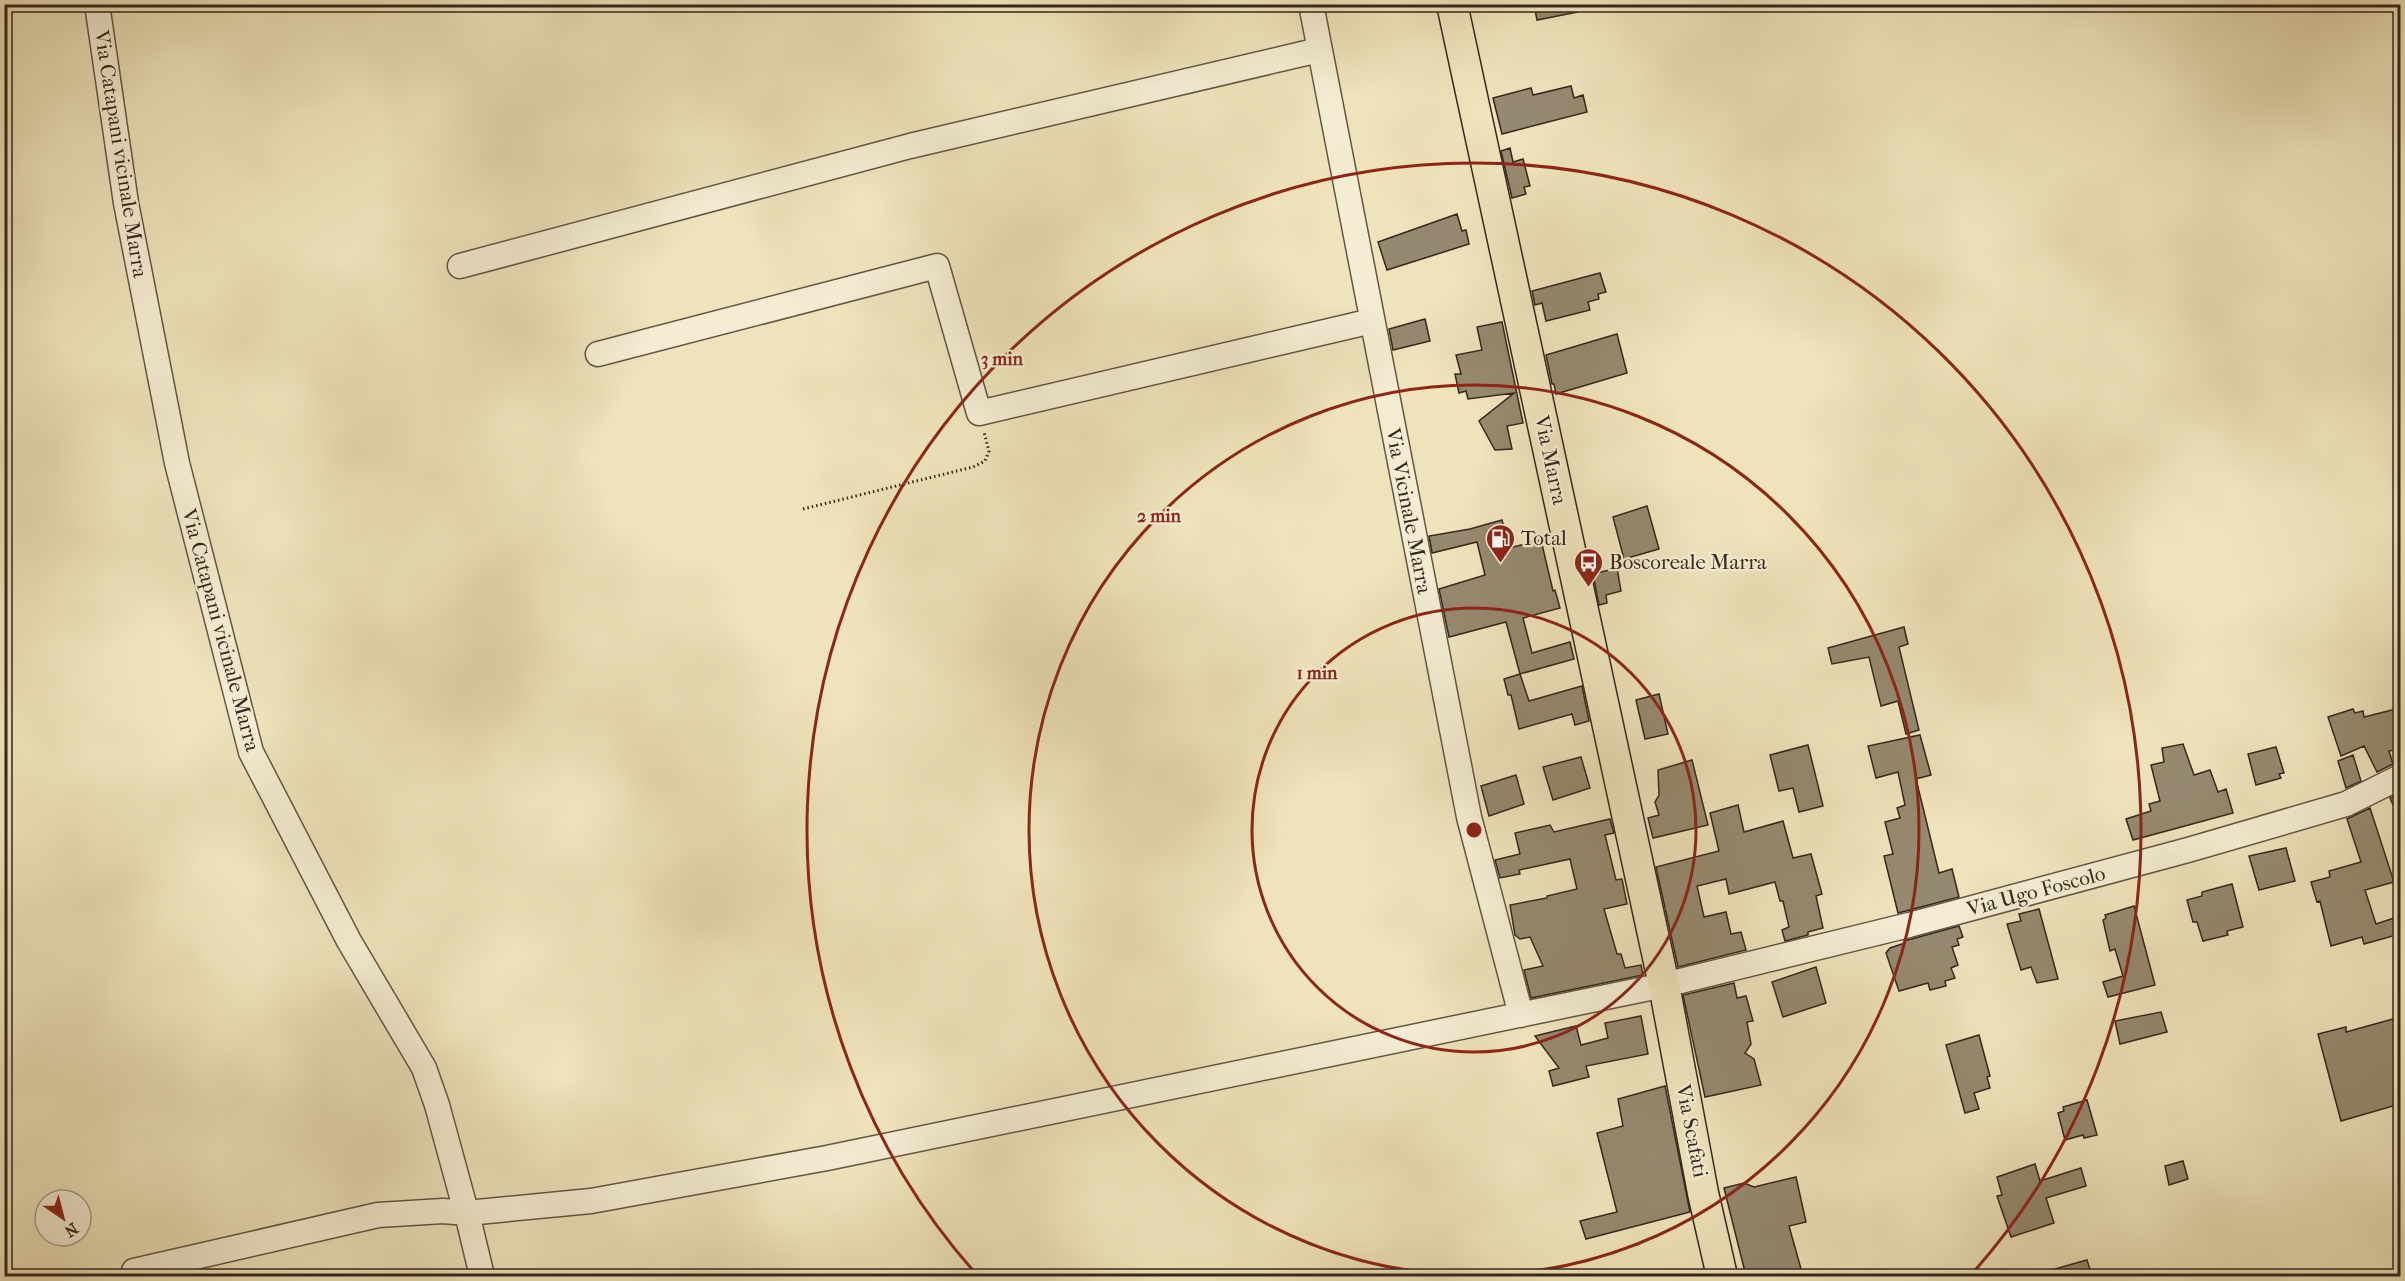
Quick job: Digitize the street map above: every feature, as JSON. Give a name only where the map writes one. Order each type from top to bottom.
[{"type":"main road","name":"Via Marra","points":[[1452,4],[1664,985]]},
{"type":"main road","name":"Via Scafati","points":[[1664,985],[1703,1193],[1722,1276]]},
{"type":"street","name":"Via Catapani vicinale Marra","points":[[97,4],[126,203],[177,463],[251,752],[348,941],[424,1068],[438,1105],[482,1276]]},
{"type":"street","name":"Via Vicinale Marra","points":[[1311,4],[1469,817],[1521,1015]]},
{"type":"street","points":[[460,266],[910,146],[1319,50]]},
{"type":"street","points":[[598,354],[937,266],[980,413],[1372,321]]},
{"type":"street","name":"Via Ugo Foscolo","points":[[134,1271],[378,1215],[443,1211],[466,1213],[591,1201],[827,1158],[1664,985],[1909,925],[2188,850],[2346,804],[2400,777]]},
{"type":"path","points":[[802,509],[973,467],[985,461],[989,452],[980,413]]},
{"type":"building","points":[[1534,4],[1577,4],[1578,12],[1537,20]]},
{"type":"building","points":[[1571,86],[1574,98],[1583,95],[1587,112],[1502,134],[1493,98],[1531,88],[1533,95]]},
{"type":"building","points":[[1510,148],[1513,162],[1523,159],[1530,186],[1524,187],[1526,194],[1512,198],[1501,151]]},
{"type":"building","points":[[1457,214],[1462,231],[1466,230],[1469,244],[1387,270],[1378,242]]},
{"type":"building","points":[[1600,273],[1606,292],[1598,294],[1599,299],[1588,302],[1590,310],[1546,321],[1542,303],[1535,305],[1532,291]]},
{"type":"building","points":[[1425,319],[1430,341],[1393,350],[1389,329]]},
{"type":"building","points":[[1502,322],[1523,423],[1507,426],[1512,449],[1495,450],[1479,421],[1514,393],[1468,399],[1466,391],[1459,393],[1455,374],[1461,374],[1456,355],[1482,350],[1477,327]]},
{"type":"building","points":[[1617,334],[1627,373],[1556,394],[1546,355]]},
{"type":"building","points":[[1647,506],[1659,549],[1624,559],[1613,517]]},
{"type":"building","points":[[1502,520],[1509,548],[1541,540],[1553,591],[1555,590],[1560,608],[1523,618],[1532,653],[1570,642],[1574,659],[1520,674],[1506,622],[1449,637],[1439,589],[1485,575],[1477,542],[1432,553],[1429,536],[1470,529]]},
{"type":"building","points":[[1617,568],[1621,591],[1606,595],[1607,603],[1599,605],[1593,574]]},
{"type":"building","points":[[1904,627],[1908,644],[1899,647],[1919,730],[1906,734],[1898,701],[1881,706],[1869,657],[1832,664],[1828,648]]},
{"type":"building","points":[[1520,674],[1529,701],[1582,686],[1589,721],[1575,725],[1572,714],[1519,729],[1511,695],[1508,695],[1504,679]]},
{"type":"building","points":[[1659,694],[1668,734],[1645,739],[1636,700]]},
{"type":"building","points":[[2400,708],[2400,749],[2389,751],[2393,764],[2377,772],[2364,746],[2341,756],[2328,717],[2353,709],[2355,713],[2363,711],[2364,717]]},
{"type":"building","points":[[1920,735],[1931,775],[1916,779],[1939,873],[1952,869],[1959,897],[1898,913],[1884,856],[1893,854],[1885,822],[1900,818],[1897,808],[1905,805],[1898,772],[1876,778],[1868,746]]},
{"type":"building","points":[[2183,744],[2194,775],[2210,770],[2218,792],[2226,789],[2233,813],[2133,840],[2126,819],[2151,811],[2149,804],[2160,801],[2151,765],[2164,762],[2162,748]]},
{"type":"building","points":[[1808,745],[1823,806],[1799,812],[1793,788],[1779,791],[1770,755]]},
{"type":"building","points":[[2276,747],[2284,773],[2279,774],[2281,778],[2256,785],[2248,754]]},
{"type":"building","points":[[2353,755],[2361,781],[2346,788],[2338,761]]},
{"type":"building","points":[[1581,757],[1590,788],[1553,800],[1543,767]]},
{"type":"building","points":[[1692,760],[1708,825],[1653,838],[1648,818],[1659,815],[1655,802],[1659,795],[1658,770]]},
{"type":"building","points":[[1516,775],[1524,804],[1489,816],[1481,786]]},
{"type":"building","points":[[2400,793],[2400,820],[2390,798]]},
{"type":"building","points":[[1738,805],[1744,832],[1783,821],[1793,858],[1811,854],[1822,894],[1816,896],[1823,928],[1785,941],[1782,930],[1789,927],[1783,901],[1780,901],[1775,882],[1729,894],[1726,879],[1697,886],[1704,917],[1726,912],[1731,934],[1741,932],[1746,950],[1678,967],[1656,867],[1719,851],[1710,813]]},
{"type":"building","points":[[2370,808],[2394,882],[2365,890],[2376,924],[2400,916],[2400,934],[2364,944],[2362,937],[2331,946],[2320,901],[2317,902],[2311,882],[2330,877],[2329,871],[2361,862],[2347,819]]},
{"type":"building","points":[[1610,819],[1614,833],[1605,835],[1616,880],[1622,879],[1627,904],[1604,909],[1617,954],[1621,954],[1625,968],[1641,965],[1643,975],[1531,998],[1524,970],[1543,966],[1530,937],[1520,939],[1515,935],[1510,905],[1577,889],[1570,859],[1519,870],[1520,874],[1500,878],[1495,860],[1520,854],[1515,833],[1550,825],[1554,832]]},
{"type":"building","points":[[2286,848],[2295,881],[2259,890],[2249,856]]},
{"type":"building","points":[[2232,884],[2243,927],[2227,931],[2228,935],[2203,941],[2197,922],[2193,922],[2187,900],[2202,896],[2202,892]]},
{"type":"building","points":[[2134,906],[2155,985],[2108,997],[2103,982],[2123,976],[2115,949],[2110,951],[2103,920],[2106,918],[2105,915]]},
{"type":"building","points":[[2039,909],[2058,979],[2037,983],[2031,967],[2021,970],[2007,924],[2021,921],[2019,914]]},
{"type":"building","points":[[1959,926],[1963,937],[1957,939],[1959,945],[1952,947],[1958,965],[1951,968],[1955,978],[1945,981],[1946,986],[1930,990],[1928,983],[1899,991],[1886,953],[1890,948],[1905,943],[1904,941]]},
{"type":"building","points":[[1816,967],[1826,1003],[1783,1017],[1772,982]]},
{"type":"building","points":[[1734,983],[1737,998],[1746,996],[1753,1021],[1747,1022],[1751,1044],[1745,1053],[1754,1059],[1761,1085],[1705,1097],[1683,995]]},
{"type":"building","points":[[2161,1012],[2167,1032],[2120,1044],[2115,1021]]},
{"type":"building","points":[[1641,1016],[1648,1054],[1586,1066],[1589,1077],[1553,1086],[1549,1071],[1559,1068],[1535,1036],[1576,1026],[1581,1045],[1608,1038],[1605,1023]]},
{"type":"building","points":[[2400,1017],[2400,1104],[2341,1121],[2318,1034],[2346,1027],[2346,1032]]},
{"type":"building","points":[[1979,1035],[1990,1076],[1987,1077],[1990,1088],[1974,1093],[1979,1109],[1965,1113],[1946,1045]]},
{"type":"building","points":[[1665,1086],[1690,1212],[1586,1239],[1580,1221],[1617,1212],[1597,1133],[1623,1126],[1618,1099]]},
{"type":"building","points":[[2087,1100],[2097,1135],[2084,1138],[2083,1135],[2065,1140],[2058,1113],[2064,1111],[2063,1107]]},
{"type":"building","points":[[2183,1161],[2188,1179],[2169,1185],[2165,1166]]},
{"type":"building","points":[[2035,1164],[2040,1181],[2081,1168],[2086,1186],[2046,1198],[2054,1223],[2011,1237],[1997,1196],[2002,1195],[1997,1177]]},
{"type":"building","points":[[1796,1177],[1806,1222],[1789,1226],[1803,1276],[1746,1276],[1724,1188],[1744,1183],[1754,1187]]},
{"type":"building","points":[[2087,1260],[2092,1276],[2045,1276],[2044,1272]]},
{"type":"place","name":"Total","points":[[1500,564]]},
{"type":"place","name":"Boscoreale Marra","points":[[1588,588]]}]
